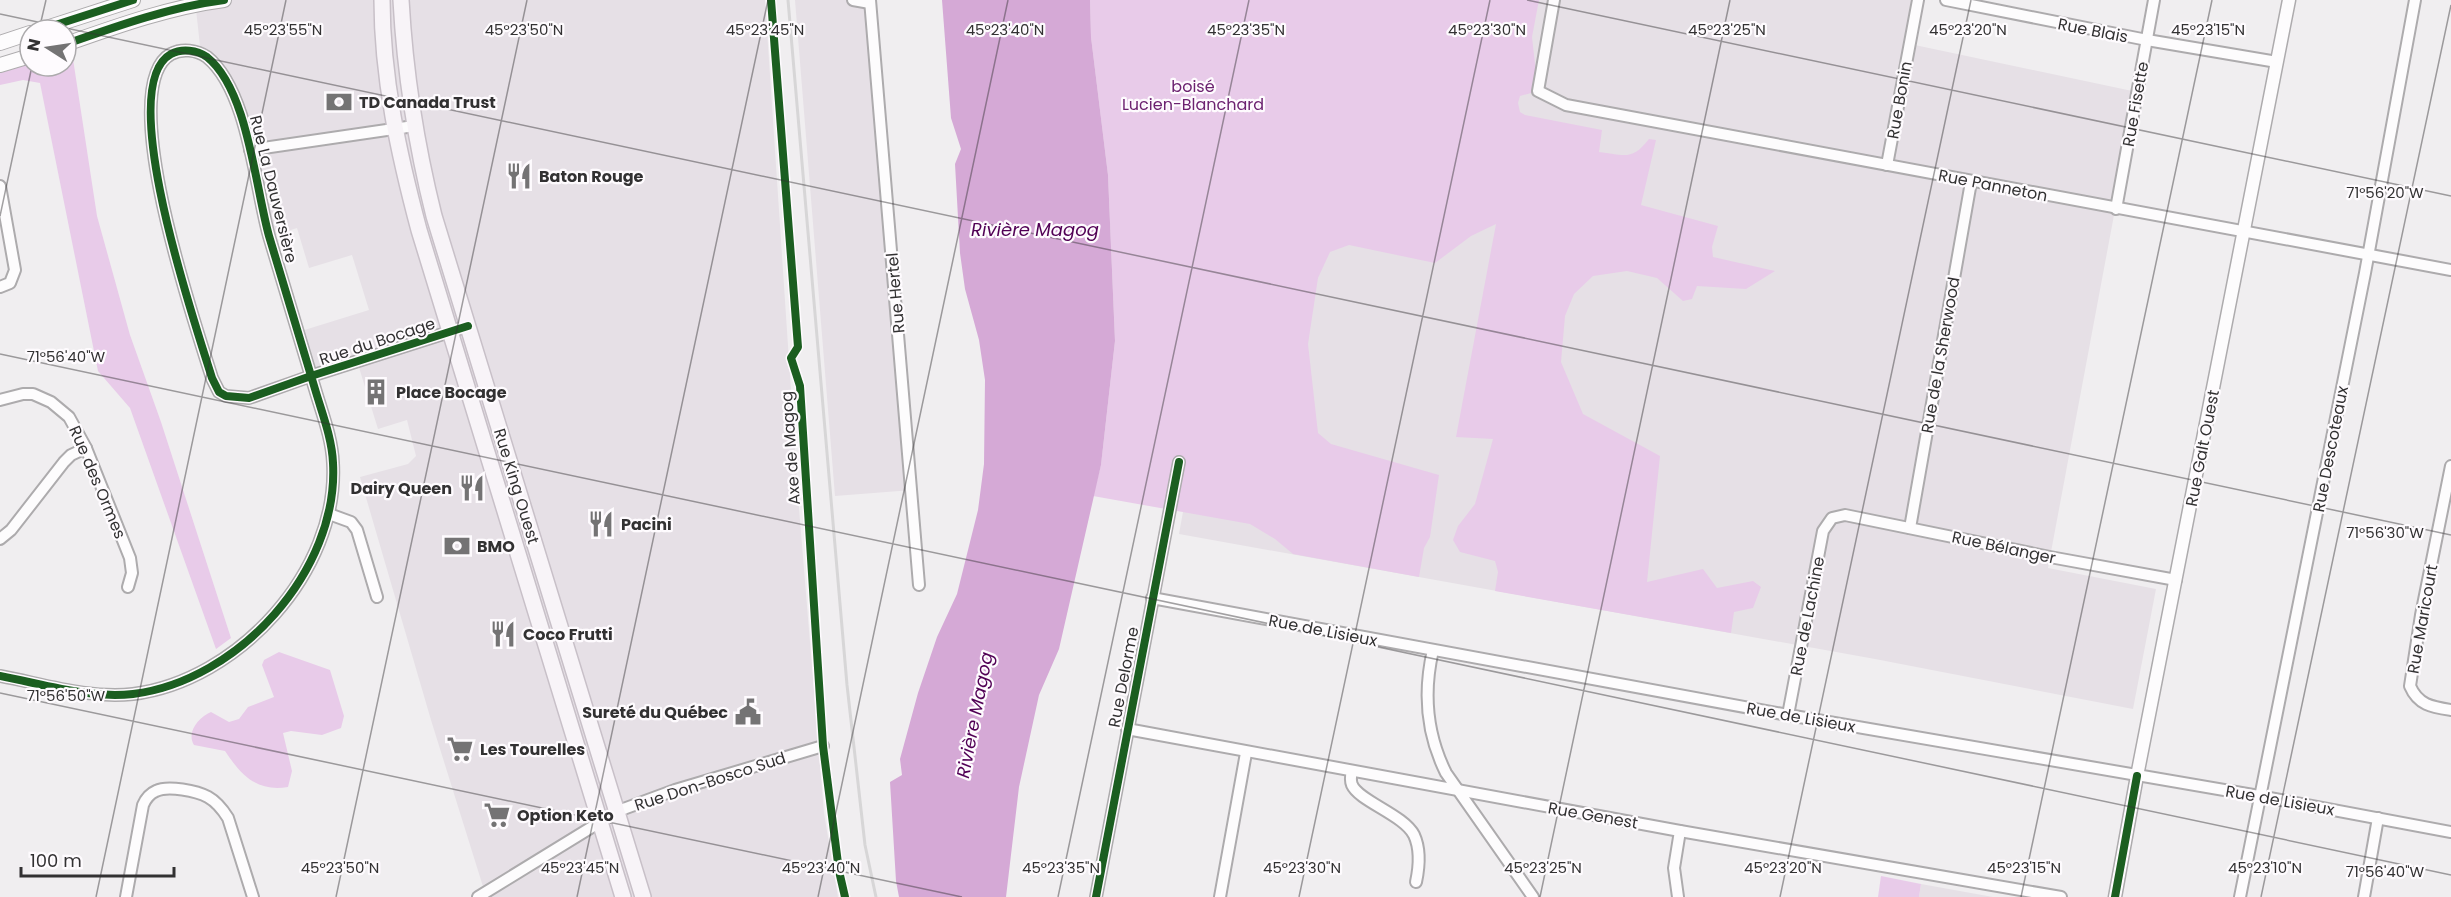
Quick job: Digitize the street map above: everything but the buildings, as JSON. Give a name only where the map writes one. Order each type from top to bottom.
[{"type":"main road","points":[[77,18],[133,0]]},
{"type":"main road","points":[[78,40],[129,22],[207,2],[224,0]]},
{"type":"main road","name":"Rue King Ouest","points":[[382,0],[386,68],[401,161],[419,230],[623,897]]},
{"type":"main road","name":"Rue King Ouest","points":[[401,0],[404,55],[414,126],[434,216],[643,897]]},
{"type":"main road","points":[[0,43],[18,37]]},
{"type":"main road","points":[[0,65],[18,60]]},
{"type":"street","points":[[853,0],[870,2]]},
{"type":"street","name":"Rue Panneton","points":[[1554,0],[1538,91],[1566,105],[2451,270]]},
{"type":"street","name":"Rue Bonin","points":[[1887,165],[1917,0]]},
{"type":"street","name":"Rue Blais","points":[[1946,0],[2147,40],[2277,62]]},
{"type":"street","name":"Rue Fisette","points":[[2116,208],[2154,0]]},
{"type":"street","name":"Rue Galt Ouest","points":[[2115,897],[2289,0]]},
{"type":"street","name":"Rue Descoteaux","points":[[2240,897],[2368,256],[2415,0]]},
{"type":"street","name":"Rue Hertel","points":[[870,2],[918,585]]},
{"type":"street","name":"Rue La Dauversière","points":[[0,676],[82,692],[129,694],[165,687],[207,669],[240,648],[284,602],[309,564],[329,514],[333,459],[311,376],[269,237],[240,110],[216,66],[205,56],[191,51],[175,52],[166,57],[152,81],[150,111],[156,163],[168,233],[177,265],[215,387],[226,396]]},
{"type":"street","points":[[250,150],[414,126]]},
{"type":"street","name":"Rue de la Sherwood","points":[[1910,528],[1971,182]]},
{"type":"street","points":[[0,186],[15,270],[10,283],[0,287]]},
{"type":"street","name":"Rue du Bocage","points":[[226,396],[242,399],[260,396],[311,376],[468,326]]},
{"type":"street","name":"Rue des Ormes","points":[[0,400],[23,394],[44,398],[69,417],[86,448],[130,558],[132,573],[128,587]]},
{"type":"street","points":[[0,538],[11,530],[64,462],[71,455],[86,448]]},
{"type":"street","name":"Rue Delorme","points":[[1096,897],[1179,462]]},
{"type":"street","name":"Rue Maricourt","points":[[2451,466],[2421,615],[2410,686],[2415,697],[2421,702],[2451,710]]},
{"type":"street","points":[[329,514],[351,522],[357,530],[376,597]]},
{"type":"street","name":"Rue Bélanger","points":[[1832,518],[1845,514],[2050,557],[2176,580]]},
{"type":"street","name":"Rue de Lachine","points":[[1788,715],[1824,531],[1832,518]]},
{"type":"street","name":"Rue de Lisieux","points":[[1152,597],[1788,715],[2259,796],[2451,832]]},
{"type":"street","points":[[1433,650],[1426,702],[1438,758],[1533,897]]},
{"type":"street","name":"Rue Genest","points":[[1127,729],[1246,753],[2061,897]]},
{"type":"street","name":"Rue Don-Bosco Sud","points":[[478,897],[618,812],[675,790],[823,746]]},
{"type":"street","points":[[1220,897],[1246,753]]},
{"type":"street","points":[[1352,771],[1350,779],[1355,790],[1407,826],[1414,836],[1419,866],[1416,882]]},
{"type":"street","points":[[126,897],[143,805],[147,796],[156,790],[165,789],[207,796],[222,809],[228,818],[253,897]]},
{"type":"street","points":[[2364,897],[2378,818]]},
{"type":"street","points":[[1678,897],[1674,868],[1680,831]]},
{"type":"shaded area","points":[[195,0],[765,0],[798,496],[824,813],[838,897],[478,897],[485,893],[431,720],[360,477],[408,464],[416,456],[407,420],[378,429],[357,361],[311,376],[298,332],[369,310],[352,255],[309,268],[297,228],[269,237],[246,130],[216,66],[200,46]]},
{"type":"shaded area","points":[[795,0],[870,0],[912,490],[835,496]]},
{"type":"shaded area","points":[[1528,0],[1918,0],[1910,44],[2137,92],[2048,568],[2156,589],[2133,709],[1875,659],[1179,534],[1244,173]]},
{"type":"shaded area","points":[[1921,884],[1993,897],[1919,897]]},
{"type":"green space","name":"boisé Lucien-Blanchard","points":[[1090,0],[1539,0],[1532,37],[1538,91],[1520,96],[1518,103],[1520,112],[1525,115],[1602,130],[1599,152],[1633,154],[1649,139],[1656,140],[1641,205],[1718,226],[1712,247],[1713,257],[1775,271],[1746,289],[1697,286],[1692,299],[1683,301],[1657,278],[1627,271],[1593,276],[1574,294],[1565,316],[1561,362],[1583,414],[1660,456],[1647,582],[1703,569],[1717,588],[1753,581],[1761,587],[1753,608],[1734,612],[1731,633],[1495,591],[1498,572],[1495,561],[1460,552],[1453,540],[1458,526],[1475,504],[1493,439],[1456,437],[1496,224],[1471,236],[1435,263],[1349,245],[1330,252],[1318,278],[1308,344],[1318,433],[1331,444],[1439,475],[1430,537],[1424,548],[1419,577],[1293,554],[1275,539],[1250,524],[1093,496],[1101,465],[1115,341],[1108,175],[1091,37]]},
{"type":"green space","points":[[18,68],[18,78],[76,78],[97,216],[130,335],[161,422],[231,638],[216,649],[130,408],[98,371],[40,83],[23,80],[0,85],[0,73]]},
{"type":"green space","points":[[279,652],[330,670],[344,716],[341,728],[322,735],[291,731],[283,733],[292,771],[288,787],[277,788],[267,787],[250,780],[225,751],[194,745],[192,735],[198,721],[211,712],[229,722],[239,719],[248,707],[274,697],[262,665],[264,660]]},
{"type":"green space","points":[[1881,876],[1921,884],[1919,897],[1878,897]]},
{"type":"water","name":"Rivière Magog","points":[[942,0],[1090,0],[1091,37],[1108,175],[1115,341],[1101,465],[1059,649],[1039,695],[1019,787],[1006,897],[899,897],[896,881],[890,782],[902,775],[900,759],[918,693],[937,637],[957,594],[978,510],[984,464],[985,380],[979,340],[965,289],[960,253],[955,164],[961,149],[951,118]]},
{"type":"railway","points":[[788,0],[847,685],[865,845],[876,897]]},
{"type":"cycle path","points":[[77,18],[133,0]]},
{"type":"cycle path","points":[[78,40],[164,12],[224,0]]},
{"type":"cycle path","name":"Axe de Magog","points":[[771,0],[798,347],[791,358],[800,386],[823,746],[839,871],[845,897]]},
{"type":"cycle path","points":[[0,676],[83,693],[116,695],[133,694],[172,685],[209,668],[244,644],[275,614],[300,580],[319,543],[330,503],[333,463],[329,435],[324,416],[315,389],[309,370],[269,236],[241,115],[221,72],[207,57],[189,51],[171,54],[155,75],[151,111],[154,157],[177,261],[212,378],[219,392],[226,396],[249,398],[311,376],[468,326]]},
{"type":"cycle path","points":[[1096,897],[1179,462]]},
{"type":"cycle path","points":[[2115,897],[2137,776]]},
{"type":"place","name":"TD Canada Trust","points":[[339,102]]},
{"type":"place","name":"Baton Rouge","points":[[519,176]]},
{"type":"place","name":"Place Bocage","points":[[376,392]]},
{"type":"place","name":"Dairy Queen","points":[[472,488]]},
{"type":"place","name":"Pacini","points":[[601,524]]},
{"type":"place","name":"BMO","points":[[457,546]]},
{"type":"place","name":"Coco Frutti","points":[[503,634]]},
{"type":"place","name":"Sureté du Québec","points":[[748,712]]},
{"type":"place","name":"Les Tourelles","points":[[460,749]]},
{"type":"place","name":"Option Keto","points":[[497,815]]}]
